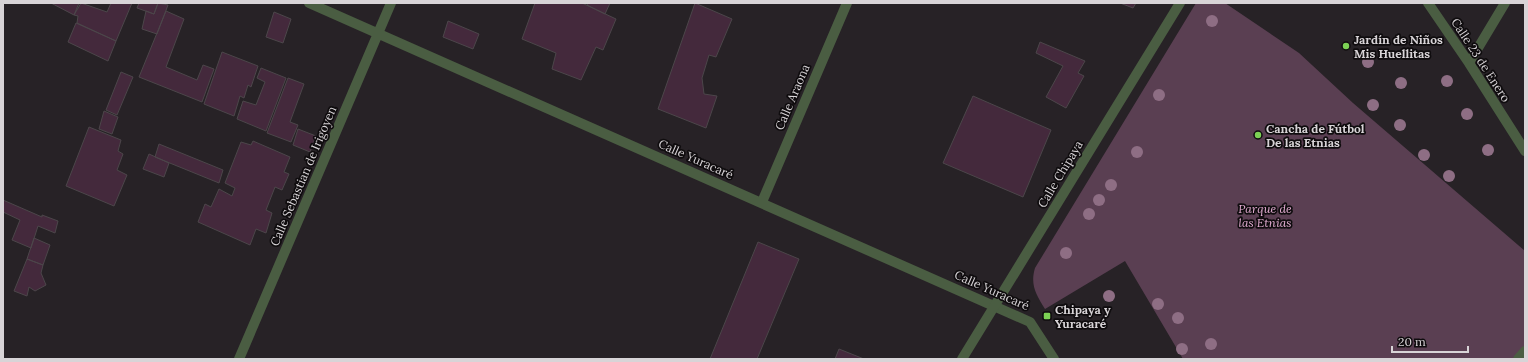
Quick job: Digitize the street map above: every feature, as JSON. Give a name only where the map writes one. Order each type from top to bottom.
[{"type":"street","name":"Calle Yuracaré","points":[[309,3],[762,202],[1030,322],[1054,359]]},
{"type":"street","name":"Calle Sebastian de Irigoyen","points":[[239,359],[391,3]]},
{"type":"street","name":"Calle Araona","points":[[762,202],[847,3]]},
{"type":"street","name":"Calle Chipaya","points":[[962,359],[1180,3]]},
{"type":"street","name":"Calle 23 de Enero","points":[[1428,3],[1469,63],[1525,151]]},
{"type":"street","points":[[1469,63],[1505,3]]},
{"type":"street","points":[[1518,359],[1525,351]]},
{"type":"green space","name":"Parque de las Etnias","points":[[1196,3],[1225,3],[1299,53],[1353,103],[1525,251],[1525,359],[1183,359],[1125,261],[1045,309],[1035,289],[1033,279],[1035,268]]},
{"type":"building","points":[[51,3],[79,3],[74,15]]},
{"type":"building","points":[[81,3],[107,12],[111,3],[132,3],[116,41],[77,23],[78,16],[74,15]]},
{"type":"building","points":[[139,3],[158,3],[154,14],[137,8]]},
{"type":"building","points":[[158,3],[168,5],[157,34],[142,29],[146,11],[154,14]]},
{"type":"building","points":[[535,3],[582,3],[616,19],[603,50],[596,47],[581,80],[552,69],[556,53],[522,39]]},
{"type":"building","points":[[588,3],[610,3],[605,14],[587,5]]},
{"type":"building","points":[[695,3],[732,19],[716,57],[709,55],[702,78],[704,94],[717,96],[706,128],[658,109]]},
{"type":"building","points":[[1120,3],[1136,3],[1133,8]]},
{"type":"building","points":[[166,11],[184,19],[166,67],[197,80],[203,65],[214,69],[202,102],[139,77]]},
{"type":"building","points":[[274,12],[291,19],[283,43],[266,37]]},
{"type":"building","points":[[448,21],[479,34],[473,49],[443,37]]},
{"type":"building","points":[[76,23],[116,41],[108,61],[68,42]]},
{"type":"building","points":[[1040,42],[1085,61],[1078,73],[1084,76],[1066,108],[1046,97],[1063,66],[1036,53]]},
{"type":"building","points":[[222,52],[258,66],[251,87],[248,85],[244,98],[240,96],[234,116],[204,104]]},
{"type":"building","points":[[261,68],[286,78],[266,131],[237,119],[243,101],[256,105],[265,82],[257,78]]},
{"type":"building","points":[[121,72],[133,77],[117,115],[106,110]]},
{"type":"building","points":[[288,78],[304,84],[290,122],[298,125],[291,142],[267,133]]},
{"type":"building","points":[[973,96],[1051,130],[1023,197],[943,163]]},
{"type":"building","points":[[104,111],[118,117],[112,134],[99,129]]},
{"type":"building","points":[[89,127],[121,140],[118,151],[123,154],[117,170],[127,175],[114,206],[66,186]]},
{"type":"building","points":[[298,129],[316,136],[310,152],[293,145]]},
{"type":"building","points":[[253,141],[290,157],[284,172],[289,174],[282,190],[275,187],[266,210],[272,213],[266,233],[256,229],[250,245],[198,222],[205,204],[211,207],[219,189],[232,196],[235,188],[225,183],[241,142],[251,145]]},
{"type":"building","points":[[159,144],[223,170],[219,183],[155,157]]},
{"type":"building","points":[[149,154],[169,163],[164,177],[143,169]]},
{"type":"building","points":[[3,200],[42,217],[42,215],[58,221],[55,233],[38,226],[31,248],[12,240],[20,220],[3,212]]},
{"type":"building","points":[[34,238],[50,245],[43,265],[27,259]]},
{"type":"building","points":[[758,242],[799,259],[757,359],[710,359]]},
{"type":"building","points":[[27,259],[43,265],[41,273],[46,285],[35,291],[29,287],[27,296],[14,291]]},
{"type":"building","points":[[839,349],[864,359],[835,359]]},
{"type":"place","name":"Jardín de Niños Mis Huellitas","points":[[1346,46]]},
{"type":"place","name":"Cancha de Fútbol De las Etnias","points":[[1258,135]]},
{"type":"place","name":"Chipaya y Yuracaré","points":[[1047,316]]}]
